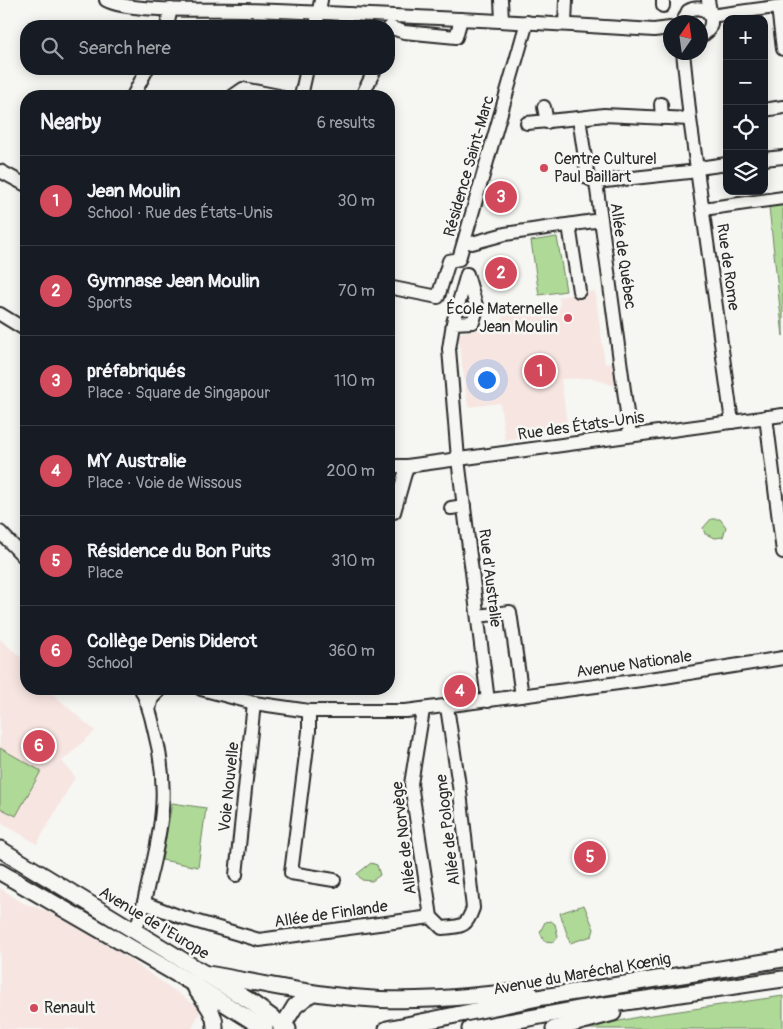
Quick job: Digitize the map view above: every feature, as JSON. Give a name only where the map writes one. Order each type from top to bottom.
[{"type":"main road","name":"Avenue de l'Europe","points":[[0,849],[134,932],[261,1027]]},
{"type":"main road","name":"Avenue de l'Europe","points":[[0,872],[197,978],[248,1000],[284,1027]]},
{"type":"main road","name":"Avenue du Maréchal Kœnig","points":[[387,1029],[542,996],[783,959]]},
{"type":"main road","points":[[197,978],[312,993],[406,1000],[516,992],[542,996]]},
{"type":"main road","points":[[197,978],[216,1020],[215,1029]]},
{"type":"main road","points":[[470,1029],[638,1000],[783,979]]},
{"type":"main road","points":[[243,1029],[284,1027],[295,1006],[312,993]]},
{"type":"main road","points":[[554,1029],[624,1010],[638,1000]]},
{"type":"street","points":[[106,0],[120,4],[171,9],[201,4],[320,6],[372,20]]},
{"type":"street","points":[[501,0],[502,20]]},
{"type":"street","points":[[565,24],[566,0]]},
{"type":"street","points":[[708,0],[710,16],[710,30],[708,31]]},
{"type":"street","points":[[686,15],[688,11],[698,4],[710,16]]},
{"type":"street","points":[[317,20],[320,6]]},
{"type":"street","points":[[737,15],[781,6],[783,49]]},
{"type":"street","points":[[168,20],[171,9]]},
{"type":"street","points":[[710,16],[723,16]]},
{"type":"street","points":[[395,28],[404,32],[456,37],[461,19]]},
{"type":"street","points":[[395,23],[461,19],[654,30],[663,29]]},
{"type":"street","name":"Résidence Saint-Marc","points":[[395,288],[438,297],[449,261],[459,259],[527,22]]},
{"type":"street","name":"Rue de Rome","points":[[685,60],[690,119],[732,422]]},
{"type":"street","points":[[136,90],[144,75]]},
{"type":"street","points":[[302,90],[306,75]]},
{"type":"street","points":[[365,90],[372,75]]},
{"type":"street","points":[[660,104],[662,118]]},
{"type":"street","points":[[544,107],[546,122]]},
{"type":"street","points":[[768,109],[783,107]]},
{"type":"street","points":[[527,123],[604,115],[690,119]]},
{"type":"street","points":[[579,118],[588,178],[596,182]]},
{"type":"street","points":[[768,159],[783,157]]},
{"type":"street","name":"Allée de Québec","points":[[630,436],[596,182],[723,165]]},
{"type":"street","points":[[0,171],[20,182]]},
{"type":"street","points":[[703,209],[783,198]]},
{"type":"street","points":[[472,243],[505,234],[601,220]]},
{"type":"street","points":[[569,225],[579,291]]},
{"type":"street","points":[[0,314],[20,326]]},
{"type":"street","name":"Rue d'Australie","points":[[453,322],[449,349],[458,459],[488,701]]},
{"type":"street","name":"Rue des États-Unis","points":[[399,466],[783,415]]},
{"type":"street","points":[[766,417],[783,552]]},
{"type":"street","points":[[395,503],[399,466]]},
{"type":"street","points":[[451,508],[464,506]]},
{"type":"street","points":[[0,532],[20,553]]},
{"type":"street","points":[[478,616],[510,612],[522,696]]},
{"type":"street","name":"Avenue Nationale","points":[[224,695],[254,703],[309,711],[371,712],[423,710],[783,658]]},
{"type":"street","points":[[134,932],[144,903],[161,832],[165,797],[162,762],[149,709],[143,695]]},
{"type":"street","points":[[149,709],[155,695]]},
{"type":"street","name":"Voie Nouvelle","points":[[236,875],[254,703]]},
{"type":"street","name":"Allée de Pologne","points":[[431,917],[442,928],[463,926],[468,921],[473,908],[460,792],[447,707]]},
{"type":"street","name":"Allée de Norvège","points":[[423,710],[411,784],[431,917]]},
{"type":"street","points":[[309,711],[309,731],[291,874],[334,880]]},
{"type":"street","name":"Allée de Finlande","points":[[144,903],[181,917],[265,940],[431,917]]},
{"type":"shaded area","points":[[595,291],[605,364],[615,363],[618,387],[593,378],[561,379],[568,431],[505,440],[500,403],[468,407],[458,333],[503,326],[502,316],[560,307],[559,297]]},
{"type":"shaded area","points":[[0,639],[20,657],[20,695],[54,695],[95,731],[62,761],[75,777],[37,844],[0,822]]},
{"type":"shaded area","points":[[0,888],[23,903],[47,911],[117,951],[201,1009],[192,1029],[0,1029]]},
{"type":"green space","points":[[783,205],[783,336],[769,207]]},
{"type":"green space","points":[[557,237],[566,291],[539,295],[531,241]]},
{"type":"green space","points":[[711,519],[720,519],[726,527],[723,537],[715,538],[705,534],[703,528]]},
{"type":"green space","points":[[0,748],[41,771],[16,816],[0,808]]},
{"type":"green space","points":[[172,803],[206,808],[198,867],[162,860]]},
{"type":"green space","points":[[371,863],[377,865],[380,875],[372,881],[362,880],[357,874]]},
{"type":"green space","points":[[584,905],[594,929],[592,936],[570,943],[560,913]]},
{"type":"green space","points":[[551,921],[555,924],[558,937],[554,942],[544,941],[540,932],[545,922]]},
{"type":"green space","points":[[783,996],[783,1029],[583,1029],[638,1017]]},
{"type":"place","name":"Centre Culturel Paul Baillart","points":[[544,168]]},
{"type":"place","name":"préfabriqués","points":[[501,197]]},
{"type":"place","name":"Gymnase Jean Moulin","points":[[501,273]]},
{"type":"place","name":"École Maternelle Jean Moulin","points":[[568,318]]},
{"type":"place","name":"Jean Moulin","points":[[540,371]]},
{"type":"place","name":"MY Australie","points":[[460,691]]},
{"type":"place","name":"Collège Denis Diderot","points":[[39,746]]},
{"type":"place","name":"Résidence du Bon Puits","points":[[590,857]]},
{"type":"place","name":"Renault","points":[[34,1008]]}]
